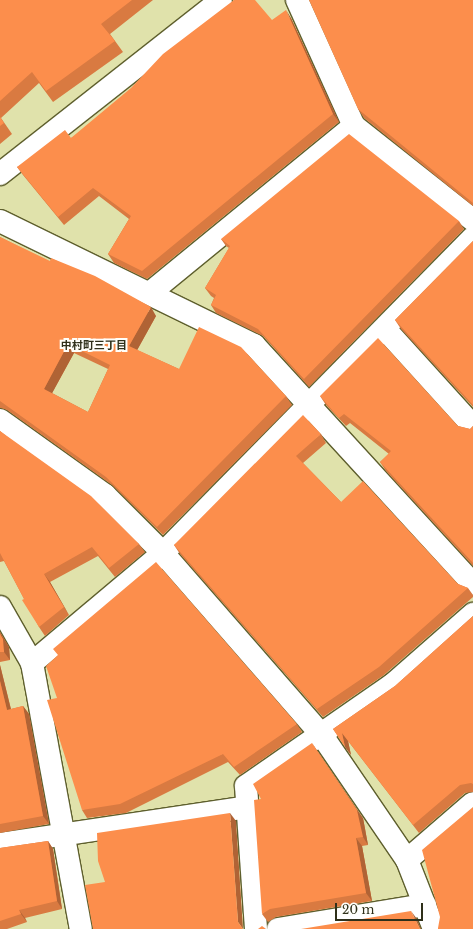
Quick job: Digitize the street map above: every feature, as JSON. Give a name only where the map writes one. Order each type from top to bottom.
[{"type":"street","points":[[0,174],[221,0]]},
{"type":"street","points":[[297,0],[354,126],[473,220]]},
{"type":"street","points":[[151,292],[354,126]]},
{"type":"street","points":[[0,221],[151,292],[254,345],[473,584]]},
{"type":"street","points":[[32,663],[163,553],[473,238]]},
{"type":"street","points":[[385,329],[473,426]]},
{"type":"street","points":[[0,420],[105,495],[163,553],[321,734],[407,860],[434,929]]},
{"type":"street","points":[[0,607],[32,663],[63,834],[74,927]]},
{"type":"street","points":[[256,929],[246,786],[392,685],[473,614]]},
{"type":"street","points":[[407,860],[473,803]]},
{"type":"street","points":[[0,844],[248,807]]},
{"type":"street","points":[[278,929],[425,906]]},
{"type":"building","points":[[0,0],[132,0],[101,24],[115,41],[46,91],[32,72],[0,101]]},
{"type":"building","points":[[234,0],[255,0],[272,20],[286,10],[333,114],[142,271],[108,254],[131,216],[93,188],[58,217],[17,167],[65,130],[71,138],[131,88],[163,54]]},
{"type":"building","points":[[309,0],[473,0],[473,203],[358,109]]},
{"type":"building","points":[[0,117],[4,123],[0,126]]},
{"type":"building","points":[[349,134],[459,221],[304,379],[258,329],[211,305],[216,295],[205,288],[230,246],[221,239]]},
{"type":"building","points":[[0,237],[50,261],[51,258],[95,276],[151,307],[129,346],[179,369],[199,327],[241,347],[286,396],[157,527],[106,477],[0,401]],"holes":[[[68,344],[110,365],[88,412],[44,389]]]},
{"type":"building","points":[[473,241],[473,405],[395,320]]},
{"type":"building","points":[[378,338],[458,426],[470,429],[473,426],[473,563],[380,462],[391,451],[344,414],[339,418],[320,396]]},
{"type":"building","points":[[303,415],[321,434],[296,456],[341,502],[363,481],[458,584],[468,588],[379,667],[317,709],[174,545]]},
{"type":"building","points":[[0,431],[91,496],[139,544],[109,568],[92,547],[44,574],[64,607],[39,627],[22,600],[24,599],[0,553]]},
{"type":"building","points":[[156,562],[297,724],[234,767],[223,754],[120,804],[82,810],[47,700],[57,698],[46,666],[58,655],[53,649]]},
{"type":"building","points":[[473,616],[473,784],[460,785],[413,825],[342,733],[345,747],[333,729],[395,686]]},
{"type":"building","points":[[0,634],[3,639],[4,652],[0,652]]},
{"type":"building","points":[[0,681],[7,710],[23,706],[43,816],[0,824]]},
{"type":"building","points":[[312,743],[357,810],[363,837],[356,838],[366,893],[270,909],[262,914],[254,800],[261,799],[253,784]]},
{"type":"building","points":[[473,807],[473,929],[438,929],[440,917],[422,850]]},
{"type":"building","points":[[230,813],[238,922],[243,929],[93,929],[85,885],[105,882],[98,861],[97,833]]},
{"type":"building","points":[[48,841],[57,901],[19,910],[21,914],[0,921],[0,848]]},
{"type":"building","points":[[411,911],[420,929],[301,929]]},
{"type":"building","points":[[262,926],[266,929],[258,929]]},
{"type":"district","name":"中村町三丁目","points":[[94,345]]}]
